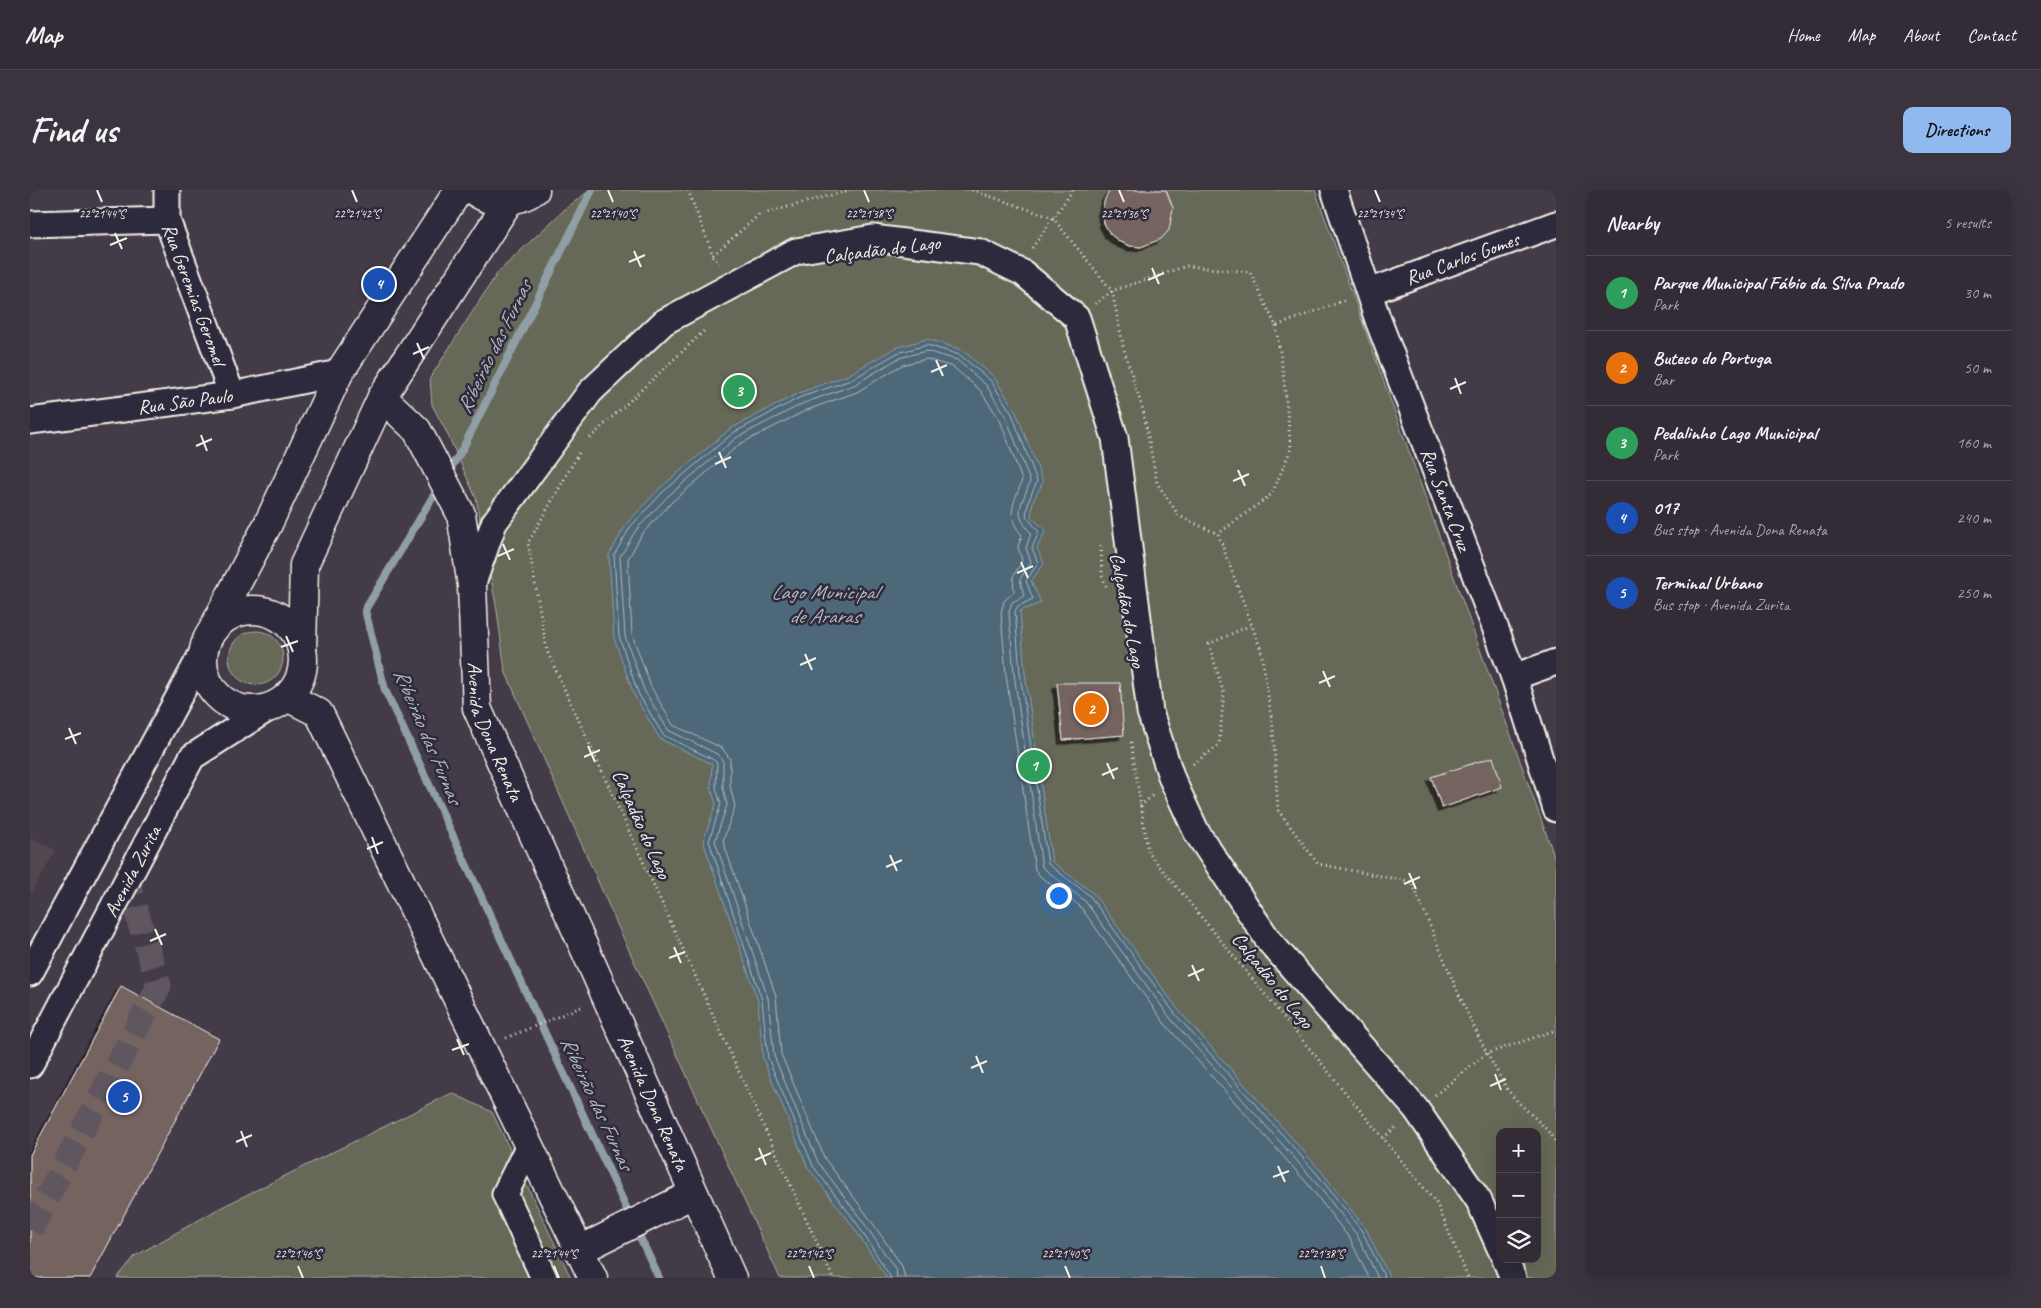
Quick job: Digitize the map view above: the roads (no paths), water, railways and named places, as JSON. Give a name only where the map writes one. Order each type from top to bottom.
[{"type":"main road","points":[[459,190],[339,373],[268,524],[209,639],[203,667],[208,683],[219,697],[233,707],[250,711],[277,703],[296,687],[301,675],[303,662],[304,565],[382,397],[509,201]]},
{"type":"main road","points":[[473,190],[493,200],[509,201],[526,196],[535,190]]},
{"type":"main road","name":"Avenida Dona Renata","points":[[382,397],[417,430],[461,514],[472,586],[476,708],[732,1278]]},
{"type":"main road","points":[[209,639],[227,617],[241,611],[257,610],[273,614],[286,622],[296,634],[302,649]]},
{"type":"main road","points":[[277,703],[318,713],[593,1278]]},
{"type":"main road","points":[[580,1250],[693,1194]]},
{"type":"street","name":"Rua Geremias Geromel","points":[[167,190],[167,220],[232,395]]},
{"type":"street","name":"Rua Santa Cruz","points":[[1334,190],[1369,292],[1514,677],[1556,809]]},
{"type":"street","points":[[30,224],[167,220]]},
{"type":"street","name":"Rua Carlos Gomes","points":[[1369,292],[1556,224]]},
{"type":"street","points":[[472,586],[494,523],[590,392],[664,322],[796,251],[873,238],[980,252],[1016,270],[1077,318],[1115,438],[1150,712],[1172,779],[1197,833],[1269,941],[1416,1109],[1479,1201],[1496,1239]]},
{"type":"street","name":"Rua São Paulo","points":[[30,421],[232,395],[339,373]]},
{"type":"street","name":"Avenida Zurita","points":[[33,963],[209,639]]},
{"type":"street","points":[[1514,677],[1556,662]]},
{"type":"street","name":"Avenida Zurita","points":[[30,1065],[192,757],[277,703]]},
{"type":"street","points":[[529,1145],[505,1194],[544,1278]]},
{"type":"street","points":[[1507,1263],[1513,1278]]},
{"type":"water","name":"Lago Municipal de Araras","points":[[927,339],[962,350],[994,377],[1016,412],[1043,482],[1033,501],[1031,517],[1046,530],[1037,548],[1044,564],[1031,581],[1041,603],[1020,611],[1025,673],[1052,862],[1093,893],[1180,1012],[1321,1171],[1366,1229],[1390,1278],[887,1278],[852,1225],[808,1168],[763,1059],[758,1001],[703,841],[716,804],[711,788],[712,764],[660,739],[634,695],[614,638],[609,555],[627,523],[659,489],[730,429],[799,393],[848,375],[895,348]]},
{"type":"waterway","name":"Ribeirão das Furnas","points":[[446,476],[463,448],[592,190]]},
{"type":"waterway","name":"Ribeirão das Furnas","points":[[440,485],[365,610],[385,690],[659,1278]]},
{"type":"tunnel","points":[[30,1230],[159,986],[127,881]]},
{"type":"place","name":"017","points":[[379,284]]},
{"type":"place","name":"Pedalinho Lago Municipal","points":[[739,391]]},
{"type":"place","name":"Buteco do Portuga","points":[[1091,709]]},
{"type":"place","name":"Parque Municipal Fábio da Silva Prado","points":[[1034,766]]},
{"type":"place","name":"Terminal Urbano","points":[[124,1097]]}]
